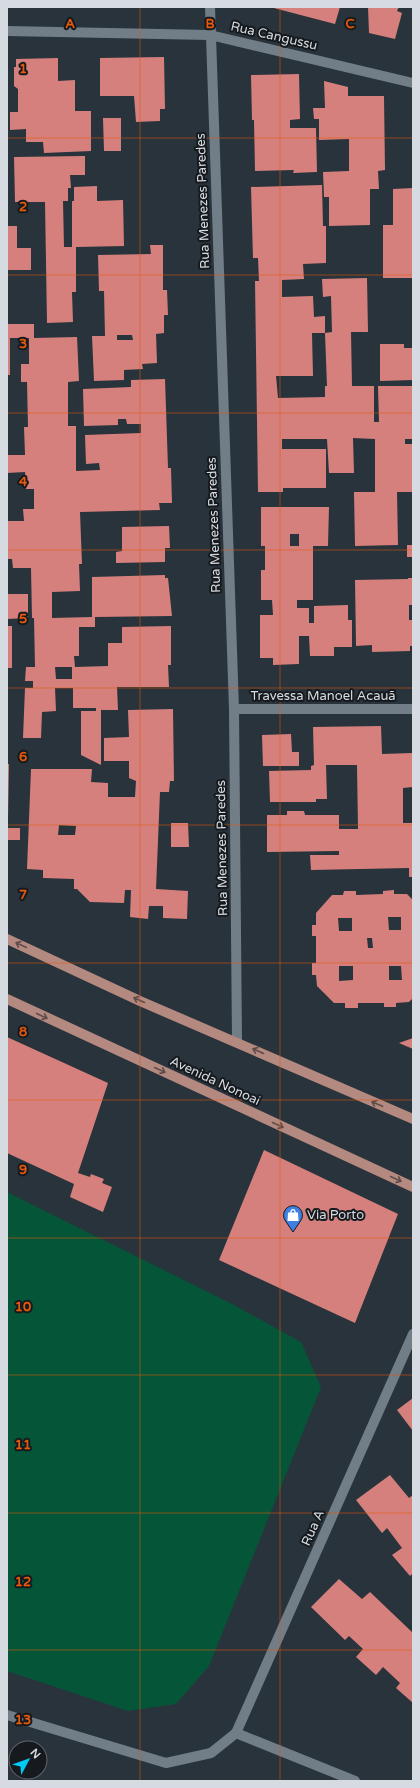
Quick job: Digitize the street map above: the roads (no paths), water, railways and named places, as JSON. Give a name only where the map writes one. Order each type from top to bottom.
[{"type":"main road","points":[[7,939],[140,1000],[413,1119]]},
{"type":"main road","name":"Avenida Nonoai","points":[[7,999],[413,1187]]},
{"type":"street","name":"Rua Menezes Paredes","points":[[210,7],[234,709],[237,1042]]},
{"type":"street","name":"Rua Cangussu","points":[[7,31],[210,35],[413,82]]},
{"type":"street","name":"Travessa Manoel Acauã","points":[[234,709],[413,709]]},
{"type":"street","name":"Rua A","points":[[236,1733],[413,1334]]},
{"type":"street","points":[[7,1714],[166,1763],[211,1753],[236,1733],[355,1781]]},
{"type":"place","name":"Via Porto","points":[[293,1232]]}]
